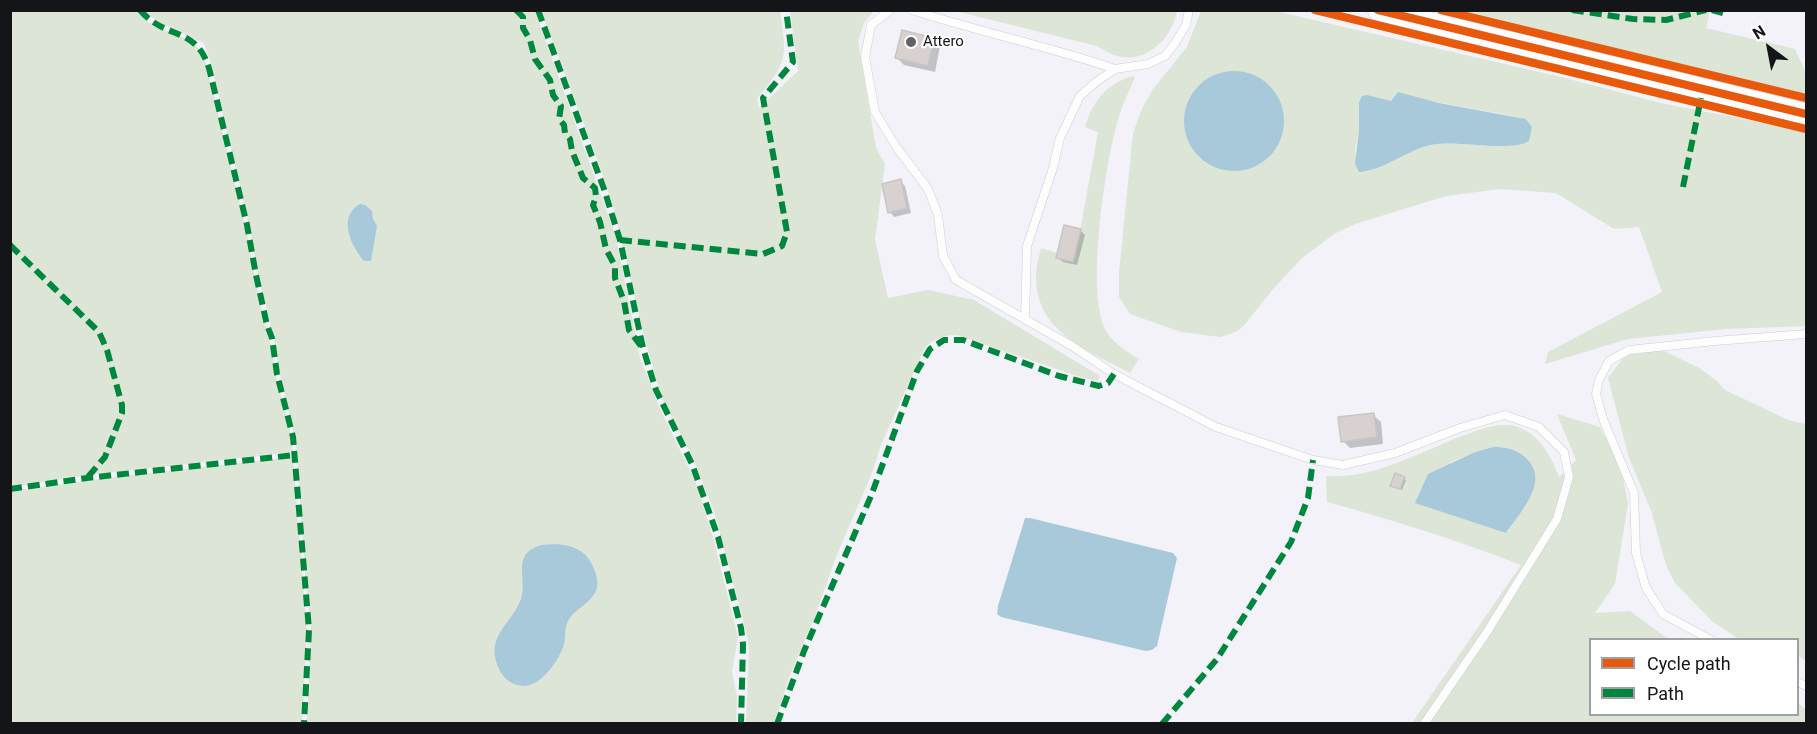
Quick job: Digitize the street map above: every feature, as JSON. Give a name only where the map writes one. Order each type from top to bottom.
[{"type":"street","points":[[1378,10],[1806,114]]},
{"type":"lane","points":[[890,10],[871,25],[865,57],[875,112],[897,148],[928,189],[938,215],[943,256],[956,280],[1072,346],[1114,374],[1216,427],[1313,460],[1343,465],[1395,453],[1460,428],[1505,415],[1539,427],[1564,452],[1569,477],[1557,519],[1487,632],[1424,723]]},
{"type":"lane","points":[[912,10],[1115,69]]},
{"type":"lane","points":[[1025,319],[1027,246],[1053,168],[1060,138],[1080,96],[1095,82],[1115,69],[1148,64],[1165,56],[1186,25],[1189,10]]},
{"type":"lane","points":[[1709,638],[1664,614],[1646,588],[1636,553],[1634,493],[1603,419],[1596,394],[1599,380],[1609,361],[1629,351],[1715,340],[1806,334]]},
{"type":"shaded area","points":[[10,11],[139,11],[151,24],[185,38],[200,51],[207,67],[245,225],[293,452],[87,475],[11,487]]},
{"type":"shaded area","points":[[143,11],[535,11],[616,237],[640,358],[661,411],[696,483],[714,541],[738,637],[732,672],[737,697],[736,723],[307,723],[311,629],[296,444],[274,338],[257,271],[249,225],[212,67],[204,43],[160,23]]},
{"type":"shaded area","points":[[541,11],[780,11],[784,40],[783,59],[775,76],[757,99],[759,108],[798,71],[790,11],[874,11],[864,23],[858,41],[876,148],[885,164],[875,240],[888,298],[928,290],[974,300],[1100,376],[1097,381],[1080,377],[957,335],[940,338],[925,347],[881,445],[872,473],[836,557],[815,616],[788,680],[775,723],[746,723],[748,639],[714,511],[692,456],[662,399],[645,340],[615,214],[599,164]]},
{"type":"shaded area","points":[[955,11],[1177,11],[1169,31],[1155,48],[1136,57],[1125,57],[1112,54],[1097,46]]},
{"type":"shaded area","points":[[1201,11],[1275,11],[1561,77],[1665,104],[1806,131],[1806,326],[1726,329],[1628,339],[1545,364],[1548,352],[1662,292],[1639,227],[1614,229],[1556,193],[1500,189],[1446,196],[1355,224],[1334,234],[1302,258],[1245,324],[1238,331],[1230,334],[1220,337],[1181,332],[1130,314],[1119,297],[1119,273],[1133,133],[1153,89],[1187,47]],"holes":[[[1396,95],[1526,119],[1532,127],[1529,141],[1511,146],[1437,144],[1419,148],[1369,171],[1355,152],[1359,130],[1359,102],[1391,101]]]},
{"type":"shaded area","points":[[1449,11],[1710,11],[1706,28],[1795,49],[1806,73],[1806,96]]},
{"type":"shaded area","points":[[1135,77],[1118,120],[1108,165],[1097,257],[1097,286],[1105,329],[1115,343],[1139,359],[1130,373],[1081,347],[1054,325],[1044,311],[1038,295],[1036,275],[1041,248],[1075,259],[1098,132],[1085,127],[1092,109],[1102,95],[1116,83]]},
{"type":"shaded area","points":[[1658,348],[1699,368],[1725,390],[1788,420],[1806,424],[1806,661],[1799,657],[1799,638],[1737,638],[1713,622],[1675,583],[1666,565],[1651,510],[1629,458],[1608,378],[1629,350]]},
{"type":"shaded area","points":[[1557,414],[1600,427],[1621,468],[1628,504],[1615,584],[1595,613],[1630,611],[1667,638],[1589,638],[1589,716],[1799,716],[1799,704],[1806,709],[1806,723],[1412,723],[1521,565],[1425,531],[1327,502],[1326,476],[1344,476],[1379,469],[1473,432],[1507,425],[1525,430],[1540,443],[1559,477],[1576,460]],"holes":[[[1493,447],[1520,452],[1527,459],[1533,469],[1535,479],[1530,498],[1506,533],[1449,463]]]},
{"type":"shaded area","points":[[293,457],[307,631],[302,723],[11,723],[11,491]]},
{"type":"water","points":[[1234,71],[1253,74],[1270,85],[1281,102],[1284,121],[1281,140],[1270,157],[1253,168],[1234,171],[1215,168],[1198,157],[1187,140],[1184,121],[1187,102],[1198,85],[1215,74]]},
{"type":"water","points":[[1398,92],[1439,103],[1526,119],[1532,127],[1529,141],[1511,146],[1437,144],[1417,149],[1379,167],[1359,172],[1355,164],[1359,130],[1359,102],[1362,96],[1367,95],[1391,101]]},
{"type":"water","points":[[360,204],[372,211],[377,226],[371,261],[364,261],[359,255],[348,232],[349,216]]},
{"type":"water","points":[[1493,447],[1512,449],[1520,453],[1533,468],[1535,477],[1534,487],[1525,507],[1506,533],[1415,503],[1428,474],[1475,452]]},
{"type":"water","points":[[1025,518],[1173,553],[1177,558],[1157,646],[1146,651],[1001,617],[997,614]]},
{"type":"water","points":[[541,545],[566,545],[586,555],[596,574],[597,586],[593,596],[568,621],[564,644],[554,664],[538,681],[522,686],[512,683],[502,674],[496,662],[496,642],[521,599],[523,561],[532,549]]},
{"type":"building","points":[[902,30],[934,38],[928,66],[895,58]]},
{"type":"building","points":[[901,179],[907,208],[888,213],[882,184]]},
{"type":"building","points":[[1064,225],[1081,229],[1073,262],[1056,258]]},
{"type":"building","points":[[1374,413],[1377,437],[1341,442],[1338,417]]},
{"type":"building","points":[[1395,473],[1405,477],[1400,489],[1390,486]]},
{"type":"marked path","points":[[140,10],[150,20],[189,40],[205,57],[247,225],[267,325],[272,338],[277,374],[293,437],[309,630],[304,724]]},
{"type":"marked path","points":[[516,10],[523,17],[523,28],[530,40],[535,59],[550,80],[553,95],[561,106],[559,119],[570,139],[572,151],[583,178],[595,188],[596,197],[593,205],[600,222],[606,249],[615,266],[615,278],[624,301],[629,330],[641,346]]},
{"type":"marked path","points":[[538,10],[604,189],[620,240],[643,348],[656,390],[692,464],[718,537],[743,644],[741,724]]},
{"type":"marked path","points":[[620,240],[763,254],[782,246],[787,232],[763,98],[793,62],[786,10]]},
{"type":"marked path","points":[[1572,10],[1633,19],[1666,20],[1706,10]]},
{"type":"marked path","points":[[1712,10],[1723,13]]},
{"type":"marked path","points":[[1683,187],[1701,98]]},
{"type":"marked path","points":[[10,245],[99,332],[107,350],[122,405],[122,413],[105,457],[87,478]]},
{"type":"marked path","points":[[777,724],[804,651],[871,496],[917,371],[930,349],[944,340],[963,340],[1059,376],[1099,386],[1108,383],[1114,374]]},
{"type":"marked path","points":[[10,489],[87,478],[295,455]]},
{"type":"marked path","points":[[1162,724],[1217,659],[1291,542],[1308,498],[1313,460]]},
{"type":"cycle path","points":[[1315,10],[1806,129]]},
{"type":"cycle path","points":[[1378,10],[1806,114]]},
{"type":"cycle path","points":[[1441,10],[1806,98]]},
{"type":"place","name":"Attero","points":[[911,42]]}]
